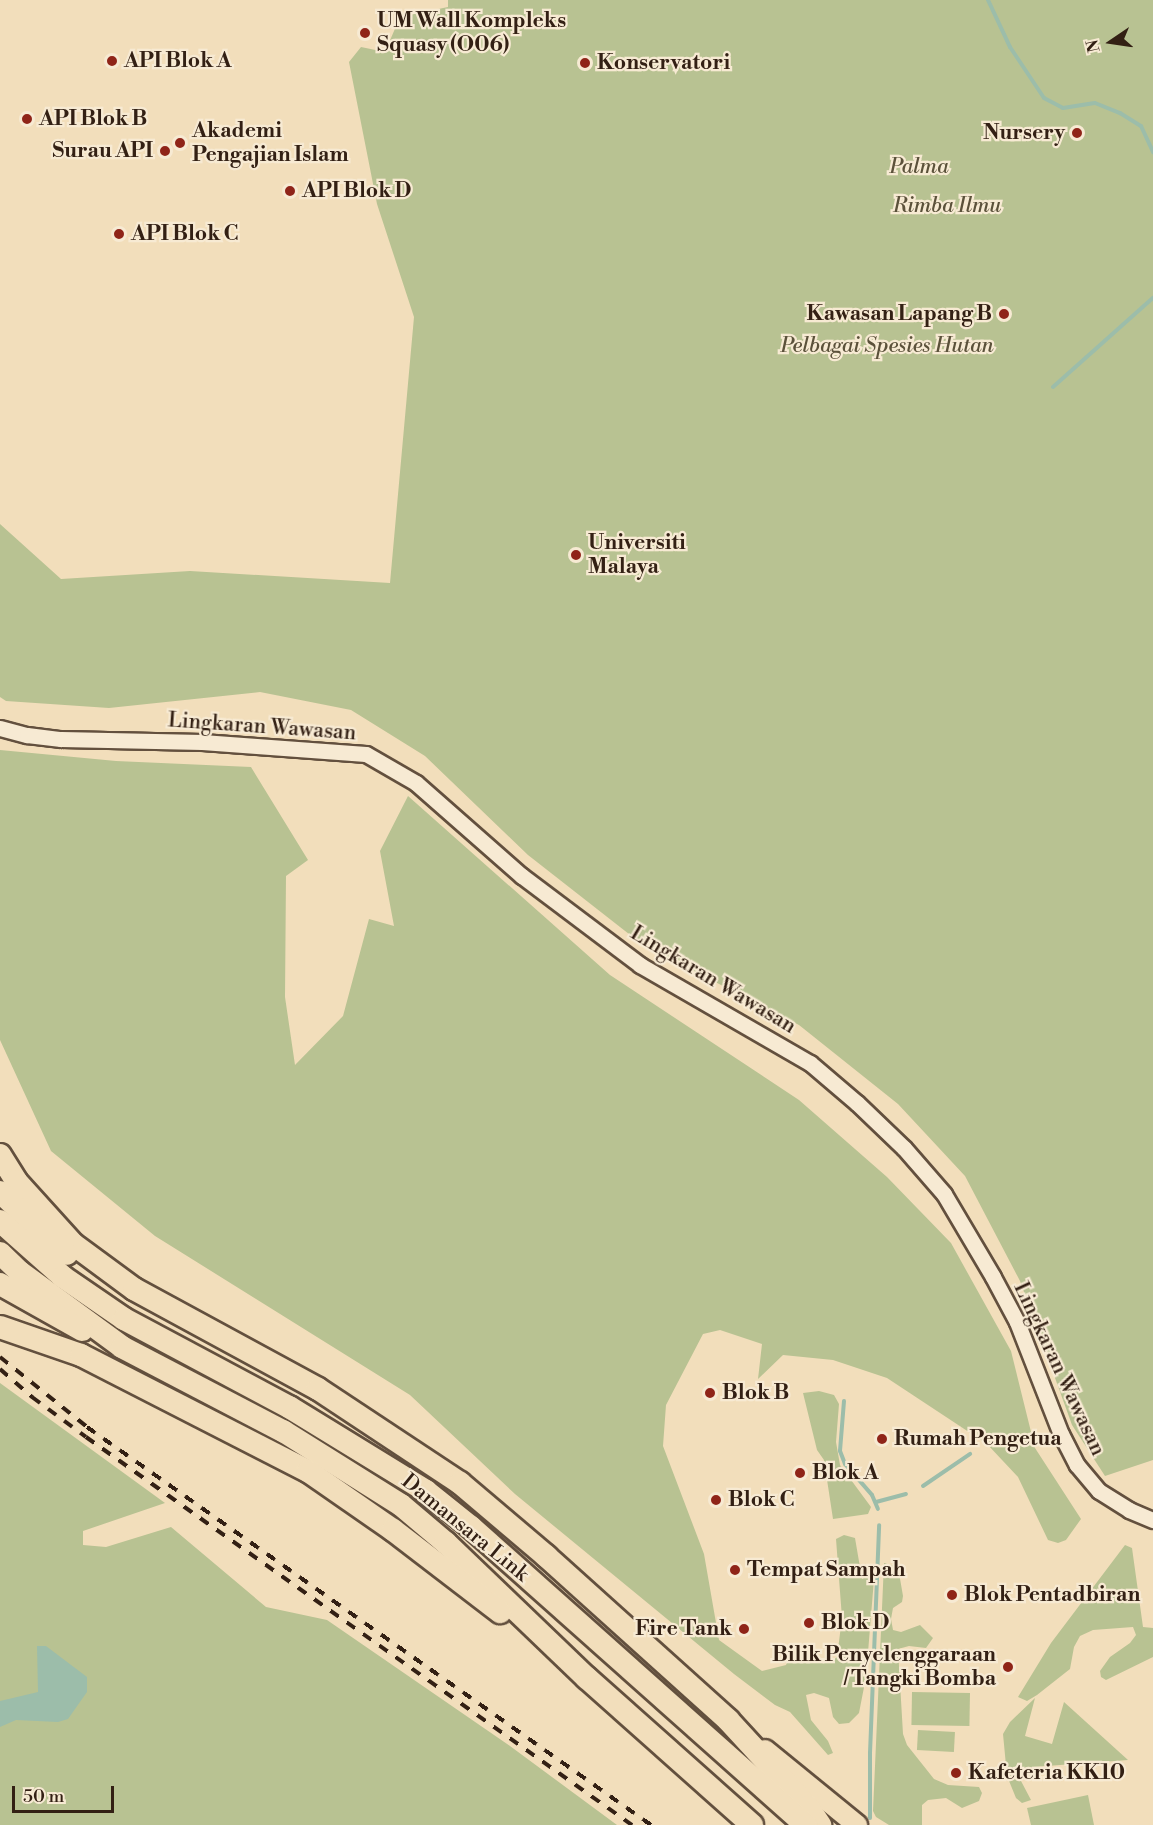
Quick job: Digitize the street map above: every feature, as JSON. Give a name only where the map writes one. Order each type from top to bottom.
[{"type":"highway","points":[[0,1155],[16,1181],[82,1251],[134,1289],[277,1365],[460,1483],[546,1556],[728,1720],[808,1807],[820,1825]]},
{"type":"highway","points":[[0,1192],[49,1240],[104,1284],[331,1414],[394,1459],[426,1491]]},
{"type":"highway","name":"Damansara Link","points":[[0,1221],[63,1277],[124,1319],[289,1407],[426,1491],[488,1542],[805,1825]]},
{"type":"highway","name":"Damansara Link","points":[[0,1252],[20,1272],[122,1347],[283,1431],[401,1505],[446,1543],[587,1678],[752,1825]]},
{"type":"highway","points":[[0,1284],[69,1324],[122,1347]]},
{"type":"highway","points":[[0,1327],[81,1355],[308,1471],[393,1530],[587,1678]]},
{"type":"highway","points":[[268,1376],[340,1405]]},
{"type":"main road","points":[[728,1720],[857,1825]]},
{"type":"street","name":"Lingkaran Wawasan","points":[[0,728],[27,735],[61,739],[202,742],[366,754],[407,777],[522,876],[640,965],[810,1063],[857,1103],[904,1148],[944,1194],[993,1277],[1017,1322],[1061,1434],[1077,1465],[1100,1491],[1129,1510],[1153,1520]]},
{"type":"green space","points":[[448,0],[1153,0],[1153,1460],[1105,1476],[1072,1425],[1020,1281],[965,1176],[898,1104],[799,1025],[643,945],[528,855],[425,756],[351,710],[260,692],[109,708],[6,701],[0,697],[0,524],[61,579],[190,571],[390,583],[414,317],[377,204],[349,62],[361,47],[385,52],[400,17],[448,7]]},
{"type":"green space","points":[[0,750],[116,761],[251,767],[308,860],[286,876],[285,997],[295,1065],[343,1016],[369,919],[394,926],[380,851],[408,796],[610,975],[799,1100],[887,1177],[951,1243],[1011,1351],[1035,1448],[1081,1519],[1066,1540],[1058,1543],[1048,1540],[1018,1477],[987,1444],[887,1378],[833,1360],[783,1355],[758,1379],[762,1344],[720,1330],[703,1334],[666,1405],[663,1446],[704,1554],[719,1640],[762,1671],[786,1665],[789,1658],[816,1657],[832,1661],[837,1657],[842,1618],[836,1539],[844,1535],[855,1538],[862,1579],[868,1576],[874,1579],[866,1677],[859,1713],[849,1723],[839,1724],[833,1717],[829,1698],[814,1693],[806,1695],[811,1720],[828,1741],[833,1753],[828,1755],[790,1712],[775,1705],[734,1674],[515,1494],[410,1395],[155,1236],[51,1151],[0,1040]]},
{"type":"green space","points":[[0,1383],[165,1503],[83,1531],[83,1545],[106,1547],[171,1527],[266,1607],[327,1620],[510,1746],[617,1825],[0,1825]]},
{"type":"green space","points":[[819,1391],[834,1395],[839,1404],[836,1442],[840,1465],[871,1507],[868,1514],[833,1519],[824,1460],[817,1450],[803,1393]]},
{"type":"green space","points":[[1125,1545],[1132,1548],[1143,1627],[1153,1628],[1153,1657],[1106,1680],[1101,1677],[1100,1671],[1110,1657],[1130,1643],[1136,1635],[1133,1627],[1093,1630],[1080,1636],[1074,1647],[1070,1669],[1027,1701],[1018,1697],[1051,1643]]},
{"type":"green space","points":[[884,1563],[898,1567],[903,1596],[902,1602],[893,1608],[891,1619],[893,1630],[901,1632],[920,1625],[933,1638],[926,1648],[909,1646],[898,1649],[903,1734],[907,1745],[934,1779],[948,1785],[979,1787],[982,1793],[979,1801],[962,1808],[946,1798],[928,1800],[922,1805],[922,1825],[889,1825],[876,1817],[873,1811]]},
{"type":"green space","points":[[912,1692],[970,1693],[969,1726],[911,1725]]},
{"type":"green space","points":[[1035,1698],[1025,1736],[1052,1744],[1064,1702],[1128,1760],[1033,1767],[1023,1771],[1021,1781],[1031,1800],[1022,1803],[1016,1798],[1007,1776],[1003,1734],[1010,1722]]},
{"type":"green space","points":[[918,1730],[955,1732],[954,1752],[917,1750]]},
{"type":"green space","points":[[1088,1795],[1094,1825],[1031,1825],[1027,1808]]},
{"type":"shaded area","points":[[37,1646],[46,1646],[87,1677],[87,1692],[68,1719],[58,1722],[16,1720],[0,1727],[0,1701],[38,1692]]},
{"type":"waterway","points":[[988,0],[1010,47],[1044,98],[1063,108],[1095,103],[1120,113],[1141,126],[1153,152]]},
{"type":"waterway","points":[[1053,387],[1153,298]]},
{"type":"waterway","points":[[844,1401],[840,1451],[845,1464],[872,1495],[878,1509]]},
{"type":"waterway","points":[[923,1486],[970,1454]]},
{"type":"waterway","points":[[876,1502],[906,1494]]},
{"type":"waterway","points":[[870,1818],[870,1753],[879,1525]]},
{"type":"railway","points":[[0,1357],[87,1427],[651,1825]]},
{"type":"railway","points":[[0,1369],[32,1397],[86,1437],[632,1825]]},
{"type":"place","name":"UM Wall Kompleks Squasy (O06)","points":[[365,33]]},
{"type":"place","name":"API Blok A","points":[[112,61]]},
{"type":"place","name":"Konservatori","points":[[585,63]]},
{"type":"place","name":"API Blok B","points":[[27,119]]},
{"type":"place","name":"Nursery","points":[[1077,133]]},
{"type":"place","name":"Akademi Pengajian Islam","points":[[180,143]]},
{"type":"place","name":"Surau API","points":[[165,151]]},
{"type":"place","name":"API Blok D","points":[[290,191]]},
{"type":"place","name":"API Blok C","points":[[119,234]]},
{"type":"place","name":"Kawasan Lapang B","points":[[1004,314]]},
{"type":"place","name":"Universiti Malaya","points":[[576,555]]},
{"type":"place","name":"Blok B","points":[[710,1393]]},
{"type":"place","name":"Rumah Pengetua","points":[[882,1439]]},
{"type":"place","name":"Blok A","points":[[800,1473]]},
{"type":"place","name":"Blok C","points":[[716,1500]]},
{"type":"place","name":"Tempat Sampah","points":[[735,1570]]},
{"type":"place","name":"Blok Pentadbiran","points":[[952,1595]]},
{"type":"place","name":"Blok D","points":[[809,1623]]},
{"type":"place","name":"Fire Tank","points":[[744,1629]]},
{"type":"place","name":"Bilik Penyelenggaraan / Tangki Bomba","points":[[1008,1667]]},
{"type":"place","name":"Kafeteria KK10","points":[[956,1773]]},
{"type":"park label","name":"Palma","points":[[919,167]]},
{"type":"park label","name":"Rimba Ilmu","points":[[947,206]]},
{"type":"park label","name":"Pelbagai Spesies Hutan","points":[[887,346]]}]
